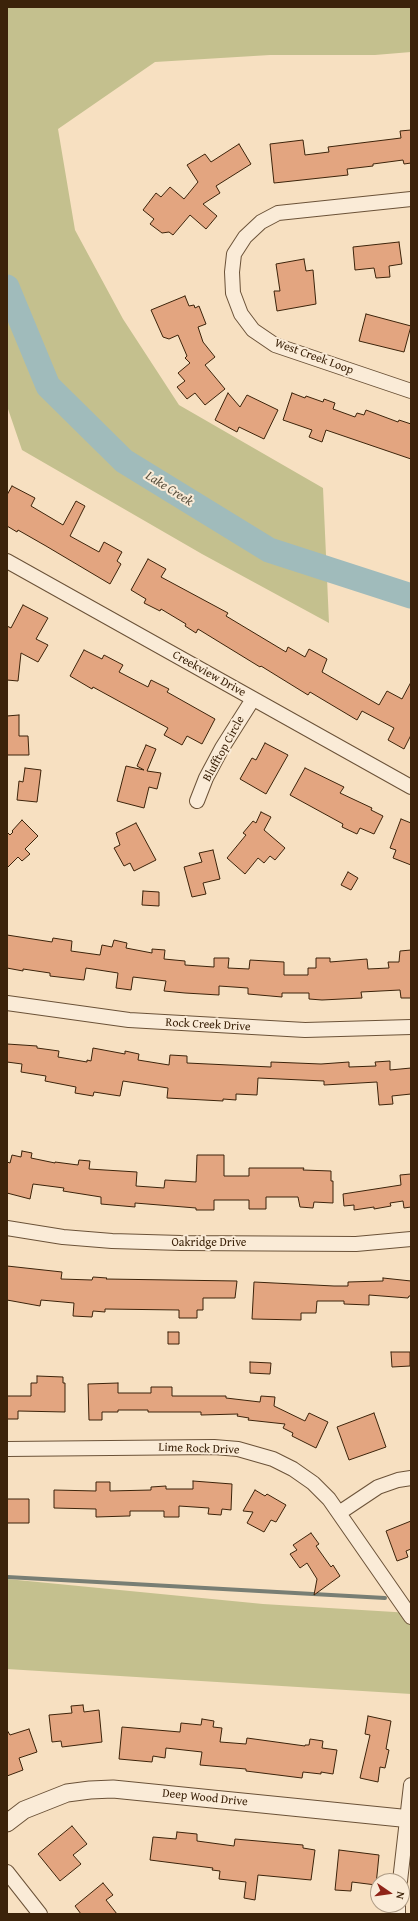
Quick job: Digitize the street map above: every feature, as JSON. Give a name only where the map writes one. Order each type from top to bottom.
[{"type":"street","name":"West Creek Loop","points":[[411,199],[278,213],[261,222],[245,237],[234,254],[232,272],[233,293],[241,314],[254,330],[275,344],[411,391]]},
{"type":"street","name":"Creekview Drive","points":[[7,561],[411,787]]},
{"type":"street","name":"Blufftop Circle","points":[[197,801],[206,778],[222,748],[253,698]]},
{"type":"street","name":"Rock Creek Drive","points":[[7,1003],[129,1020],[305,1030],[411,1027]]},
{"type":"street","name":"Oakridge Drive","points":[[7,1228],[63,1237],[174,1243],[356,1244],[411,1240]]},
{"type":"street","name":"Lime Rock Drive","points":[[7,1449],[206,1447],[238,1448],[261,1454],[293,1469],[313,1483],[339,1513],[411,1617]]},
{"type":"street","points":[[339,1513],[378,1487],[398,1480],[411,1478]]},
{"type":"street","points":[[401,1873],[409,1818],[411,1784]]},
{"type":"street","name":"Deep Wood Drive","points":[[7,1823],[24,1810],[60,1796],[90,1790],[113,1789],[409,1818]]},
{"type":"street","points":[[7,1872],[40,1914]]},
{"type":"shaded area","points":[[7,7],[411,7],[411,52],[375,55],[270,55],[155,62],[58,129],[75,230],[123,319],[179,405],[323,488],[329,623],[202,554],[22,450],[7,406]]},
{"type":"shaded area","points":[[7,1579],[263,1604],[411,1613],[411,1694],[7,1669]]},
{"type":"building","points":[[411,130],[411,163],[404,164],[403,160],[373,164],[373,166],[347,169],[348,175],[274,183],[270,144],[303,140],[305,155],[329,152],[328,147],[401,138],[400,131]]},
{"type":"building","points":[[239,144],[251,164],[216,186],[220,193],[203,204],[217,216],[206,229],[190,215],[173,235],[169,232],[162,233],[150,224],[154,219],[143,210],[156,193],[161,197],[170,187],[184,199],[198,182],[187,165],[205,154],[211,162]]},
{"type":"building","points":[[399,242],[402,264],[389,266],[390,277],[376,278],[374,268],[355,270],[353,247]]},
{"type":"building","points":[[304,259],[306,271],[313,270],[316,304],[277,311],[274,291],[280,291],[276,264]]},
{"type":"building","points":[[185,296],[189,306],[194,305],[195,308],[199,306],[206,324],[198,327],[203,342],[215,357],[205,365],[225,389],[205,405],[195,393],[187,399],[177,387],[185,381],[178,373],[190,363],[185,358],[187,356],[178,335],[169,339],[163,337],[151,310]]},
{"type":"building","points":[[366,314],[411,326],[404,352],[359,341]]},
{"type":"building","points":[[228,393],[240,407],[247,395],[278,410],[264,439],[239,427],[237,432],[215,420]]},
{"type":"building","points":[[292,393],[305,398],[306,396],[323,402],[324,399],[335,403],[333,409],[355,417],[357,413],[364,415],[366,410],[398,422],[399,420],[411,424],[411,459],[326,430],[322,442],[309,437],[312,430],[283,420]]},
{"type":"building","points":[[12,486],[35,498],[31,506],[63,525],[76,501],[85,506],[70,536],[99,552],[104,542],[122,552],[117,561],[121,564],[110,584],[18,530],[17,532],[7,526],[7,495]]},
{"type":"building","points":[[148,559],[166,569],[161,577],[228,613],[226,616],[286,652],[288,647],[305,657],[309,649],[327,659],[322,672],[379,705],[387,691],[402,699],[411,682],[411,735],[404,749],[388,740],[394,728],[362,711],[357,720],[310,692],[308,695],[198,629],[196,633],[185,626],[186,624],[161,609],[160,611],[144,603],[146,599],[131,590]]},
{"type":"building","points":[[23,605],[48,618],[36,639],[48,645],[38,662],[21,653],[18,681],[7,680],[7,626],[11,628]]},
{"type":"building","points":[[84,650],[102,659],[104,655],[123,665],[119,672],[148,687],[151,680],[169,689],[167,692],[215,719],[202,744],[187,736],[182,745],[164,735],[168,728],[70,676]]},
{"type":"building","points":[[19,715],[19,736],[28,736],[29,755],[7,755],[7,716]]},
{"type":"building","points":[[265,743],[288,755],[266,794],[240,779],[252,758],[256,760]]},
{"type":"building","points":[[146,745],[156,749],[147,771],[161,773],[157,789],[149,787],[144,808],[117,801],[126,766],[144,770],[137,766]]},
{"type":"building","points":[[25,768],[41,770],[37,802],[17,800],[19,781],[23,782]]},
{"type":"building","points":[[305,768],[344,787],[340,793],[372,808],[371,810],[383,816],[374,834],[360,828],[357,834],[342,827],[343,824],[290,795]]},
{"type":"building","points":[[261,812],[271,817],[264,830],[285,848],[275,860],[270,856],[264,863],[258,858],[245,874],[227,858],[246,835],[243,833],[253,821],[256,823]]},
{"type":"building","points":[[401,819],[411,823],[411,865],[393,858],[396,850],[390,848]]},
{"type":"building","points":[[22,820],[38,836],[25,849],[30,854],[22,861],[18,857],[7,868],[7,832],[10,835]]},
{"type":"building","points":[[136,823],[156,860],[134,871],[130,863],[124,866],[114,848],[120,845],[116,833]]},
{"type":"building","points":[[213,850],[220,879],[203,883],[206,894],[192,897],[184,867],[202,862],[199,853]]},
{"type":"building","points":[[348,872],[358,878],[351,890],[341,885]]},
{"type":"building","points":[[143,891],[159,892],[159,906],[142,905]]},
{"type":"building","points":[[7,935],[52,942],[53,938],[72,941],[71,951],[100,955],[102,945],[112,947],[114,940],[127,943],[126,948],[152,953],[152,949],[165,950],[164,959],[185,961],[185,965],[214,967],[214,958],[229,958],[228,968],[249,969],[250,960],[284,962],[284,975],[308,975],[308,968],[316,968],[316,958],[330,958],[330,962],[367,959],[368,969],[389,968],[388,962],[399,962],[400,951],[411,950],[411,998],[401,998],[400,990],[361,992],[362,998],[322,1000],[309,999],[309,993],[282,993],[282,997],[248,994],[248,988],[219,986],[219,995],[185,993],[164,991],[166,981],[133,977],[131,990],[116,988],[118,973],[86,968],[84,980],[50,976],[50,973],[7,968]]},
{"type":"building","points":[[7,1044],[37,1046],[37,1048],[59,1051],[58,1057],[87,1062],[87,1060],[91,1061],[93,1048],[125,1054],[125,1051],[139,1054],[138,1060],[169,1065],[170,1055],[187,1056],[187,1063],[271,1067],[271,1062],[321,1064],[349,1062],[349,1067],[376,1066],[375,1062],[390,1061],[390,1070],[411,1068],[411,1094],[392,1096],[393,1104],[379,1105],[377,1082],[324,1085],[324,1081],[258,1078],[257,1095],[236,1094],[236,1100],[223,1099],[223,1101],[167,1098],[168,1088],[123,1081],[120,1096],[94,1092],[93,1096],[75,1093],[76,1087],[45,1081],[46,1076],[21,1072],[22,1064],[7,1062]]},
{"type":"building","points":[[22,1151],[32,1153],[31,1158],[55,1163],[78,1165],[79,1160],[90,1161],[89,1169],[137,1172],[136,1186],[164,1188],[165,1180],[196,1182],[197,1155],[224,1155],[224,1176],[249,1176],[249,1168],[304,1168],[303,1170],[331,1171],[331,1181],[333,1181],[333,1203],[314,1202],[313,1208],[300,1207],[298,1197],[266,1197],[266,1209],[249,1209],[249,1200],[214,1200],[214,1210],[196,1210],[196,1208],[135,1203],[135,1207],[101,1204],[101,1197],[63,1191],[64,1188],[33,1184],[30,1199],[7,1193],[7,1162],[10,1163],[12,1155],[21,1157]]},
{"type":"building","points":[[411,1174],[411,1207],[404,1208],[403,1201],[390,1203],[391,1206],[374,1209],[374,1207],[354,1210],[354,1205],[344,1206],[343,1194],[401,1185],[400,1175]]},
{"type":"building","points":[[7,1266],[62,1272],[61,1279],[92,1280],[93,1277],[107,1278],[106,1279],[237,1281],[235,1298],[203,1298],[203,1310],[197,1310],[197,1318],[179,1318],[179,1310],[105,1309],[105,1312],[93,1311],[92,1317],[73,1316],[74,1303],[41,1300],[40,1306],[7,1300]]},
{"type":"building","points":[[383,1278],[411,1281],[411,1296],[408,1298],[369,1295],[369,1305],[344,1304],[344,1301],[317,1301],[316,1313],[301,1313],[301,1320],[252,1319],[254,1282],[348,1286],[348,1282],[383,1281]]},
{"type":"building","points":[[168,1332],[179,1332],[179,1344],[168,1344]]},
{"type":"building","points":[[391,1352],[410,1352],[410,1366],[392,1367]]},
{"type":"building","points":[[250,1362],[271,1363],[270,1374],[250,1373]]},
{"type":"building","points":[[37,1376],[63,1377],[63,1383],[65,1383],[65,1412],[18,1411],[18,1419],[7,1419],[7,1396],[31,1396],[31,1383],[37,1383]]},
{"type":"building","points":[[118,1383],[118,1393],[151,1393],[151,1387],[172,1387],[172,1396],[226,1396],[226,1398],[260,1402],[261,1396],[275,1397],[274,1406],[305,1421],[309,1413],[328,1422],[316,1448],[292,1436],[293,1433],[283,1428],[285,1424],[248,1420],[249,1418],[237,1416],[238,1414],[201,1415],[201,1412],[148,1412],[148,1410],[118,1410],[118,1412],[102,1412],[102,1420],[89,1420],[88,1384]]},
{"type":"building","points":[[374,1413],[386,1447],[349,1460],[337,1427]]},
{"type":"building","points":[[193,1481],[232,1484],[231,1510],[222,1509],[221,1515],[208,1514],[209,1508],[179,1506],[179,1517],[164,1517],[164,1511],[130,1511],[130,1516],[96,1517],[96,1509],[54,1508],[54,1490],[96,1491],[96,1482],[110,1482],[110,1491],[151,1490],[151,1487],[166,1486],[166,1489],[193,1489]]},
{"type":"building","points":[[255,1490],[265,1496],[267,1494],[286,1505],[276,1522],[271,1520],[264,1532],[247,1523],[253,1512],[243,1511]]},
{"type":"building","points":[[7,1499],[29,1499],[29,1523],[7,1523]]},
{"type":"building","points":[[411,1521],[411,1549],[406,1551],[408,1557],[397,1561],[386,1531]]},
{"type":"building","points":[[311,1533],[319,1544],[316,1546],[331,1567],[333,1565],[340,1576],[314,1595],[317,1579],[307,1563],[300,1568],[290,1554],[297,1550],[293,1545]]},
{"type":"building","points":[[83,1705],[84,1712],[99,1710],[102,1742],[62,1747],[61,1741],[52,1742],[49,1715],[72,1713],[71,1706]]},
{"type":"building","points":[[368,1716],[391,1721],[386,1749],[389,1750],[385,1768],[380,1767],[378,1782],[360,1778],[370,1735],[365,1734]]},
{"type":"building","points":[[202,1719],[214,1721],[213,1727],[222,1728],[220,1742],[246,1744],[247,1738],[305,1746],[309,1745],[310,1739],[323,1741],[322,1748],[337,1750],[333,1774],[303,1772],[302,1778],[246,1771],[246,1769],[200,1765],[202,1752],[166,1748],[165,1758],[153,1756],[152,1762],[119,1759],[122,1727],[180,1732],[181,1723],[201,1725]]},
{"type":"building","points":[[29,1729],[37,1752],[19,1758],[23,1770],[7,1776],[7,1730],[10,1735]]},
{"type":"building","points":[[72,1826],[87,1844],[73,1855],[81,1864],[60,1881],[38,1854]]},
{"type":"building","points":[[177,1832],[197,1834],[197,1841],[234,1846],[235,1839],[303,1845],[303,1848],[315,1850],[311,1880],[258,1875],[255,1900],[244,1898],[246,1882],[219,1879],[220,1871],[212,1870],[213,1868],[150,1860],[153,1837],[176,1839]]},
{"type":"building","points":[[339,1850],[379,1855],[377,1873],[370,1873],[370,1884],[352,1882],[351,1891],[335,1890]]},
{"type":"building","points":[[103,1883],[113,1895],[106,1900],[117,1914],[81,1914],[75,1906]]},
{"type":"waterway","name":"Lake Creek","points":[[7,287],[48,386],[124,461],[269,550],[411,596]]},
{"type":"waterway","points":[[7,1577],[385,1598]]}]
